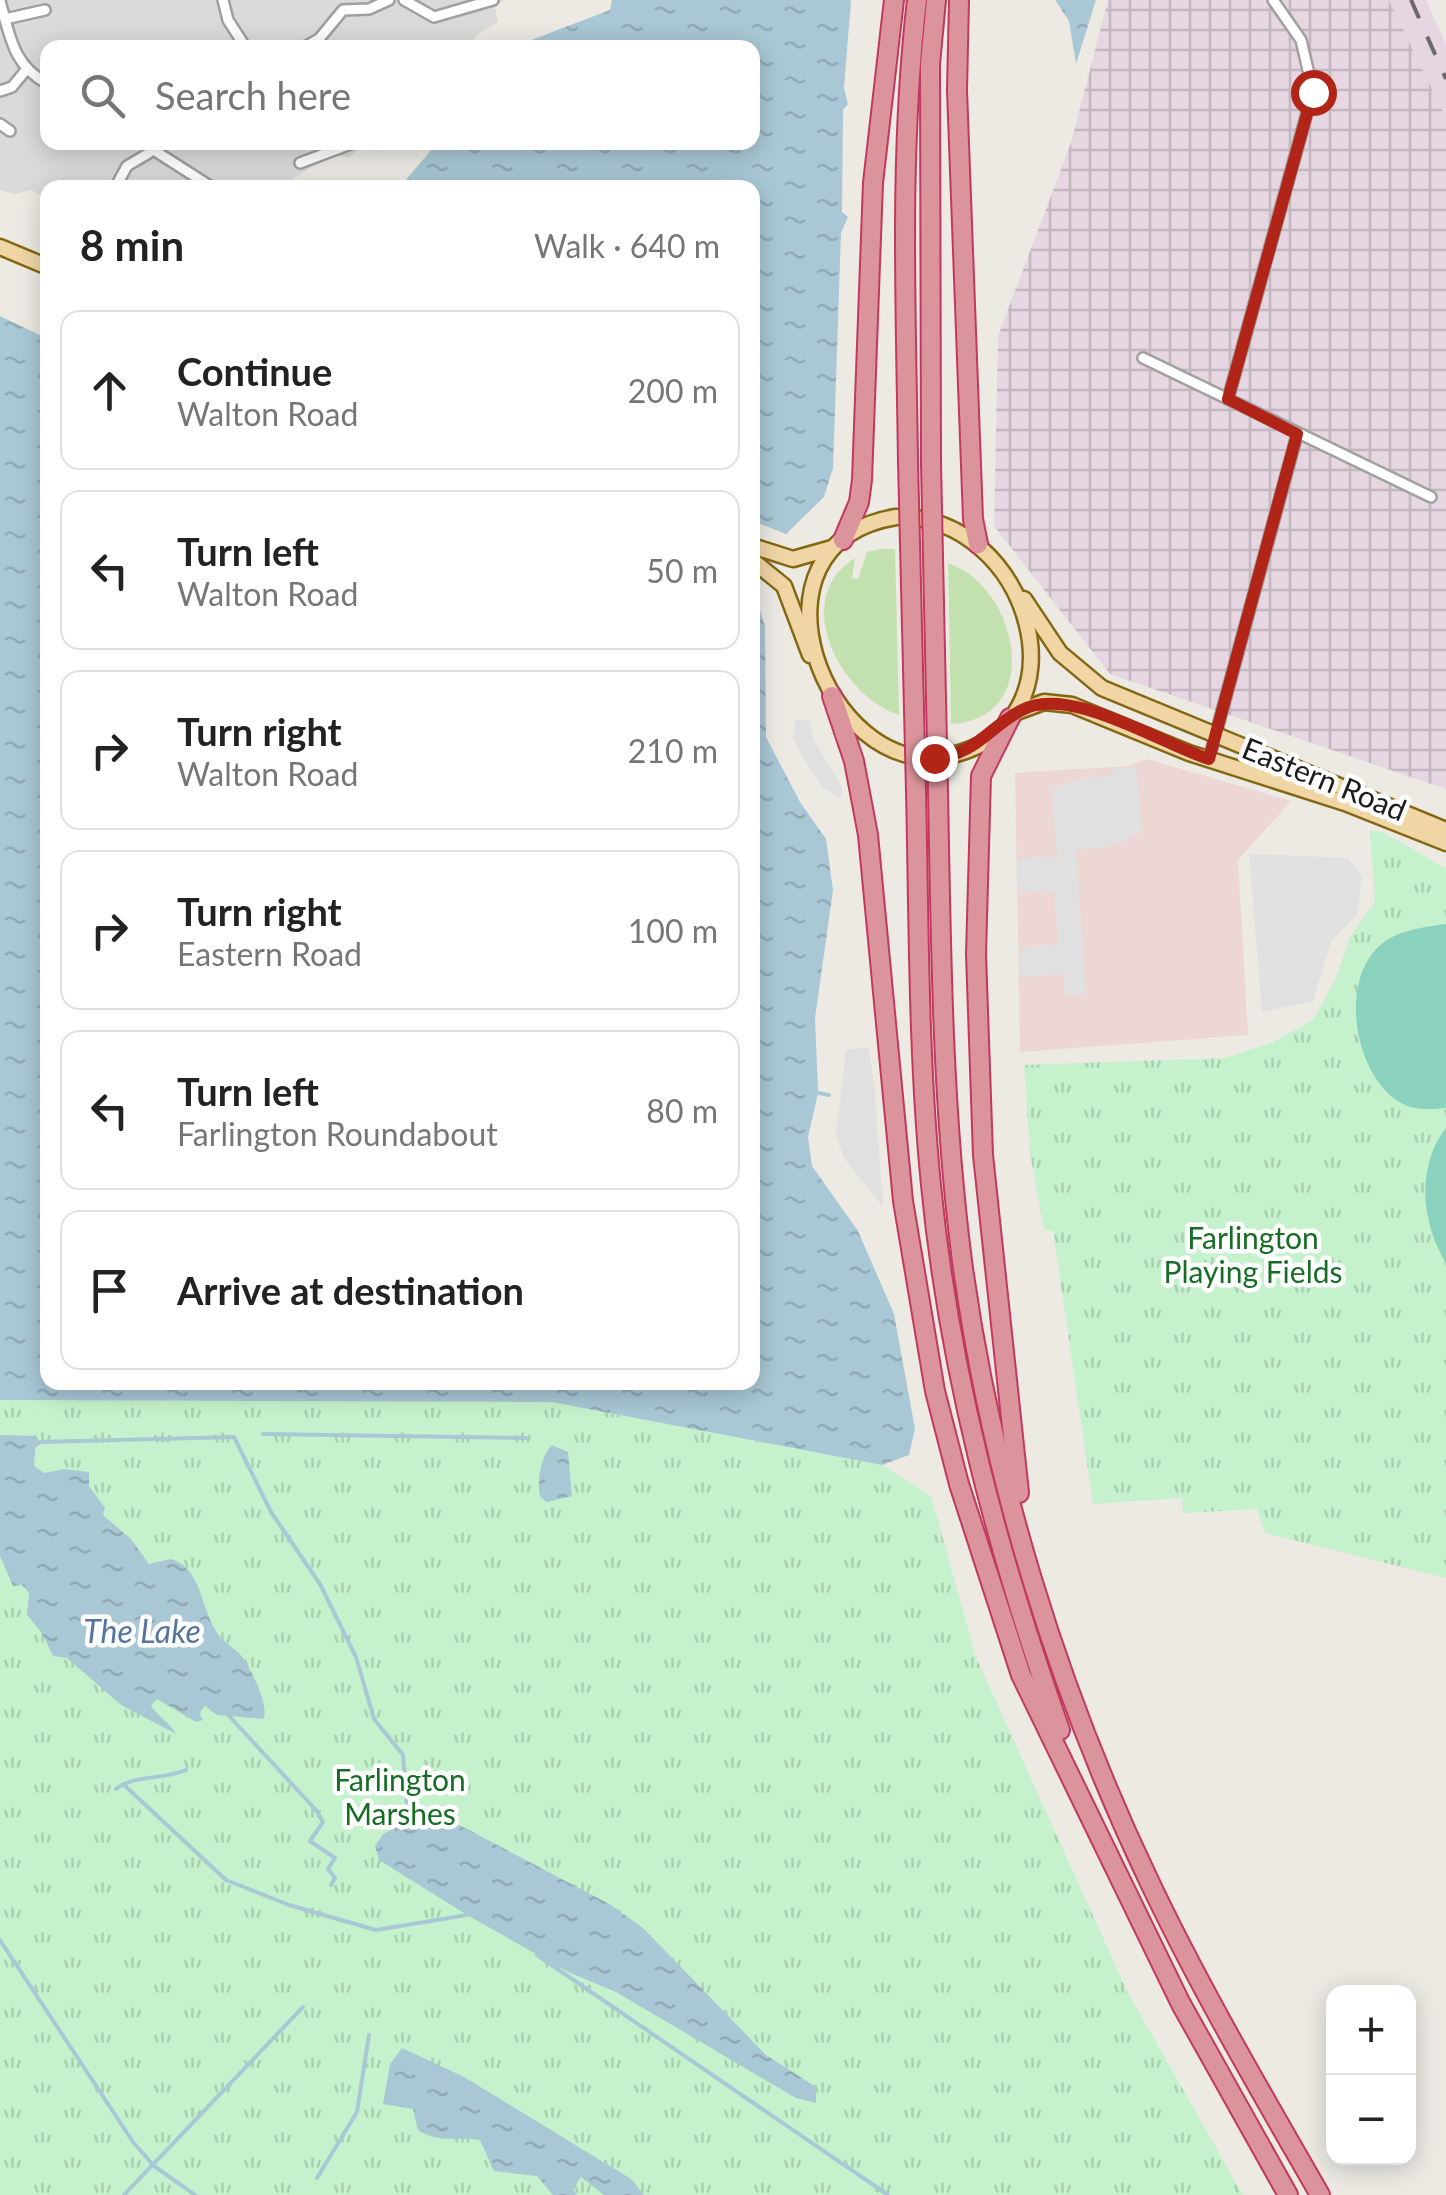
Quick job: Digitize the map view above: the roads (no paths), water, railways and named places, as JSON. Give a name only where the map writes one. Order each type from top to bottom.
[{"type":"highway","points":[[840,543],[859,502],[862,480],[873,183],[894,0]]},
{"type":"highway","points":[[917,0],[910,63],[906,226],[908,462],[921,1056],[931,1188],[950,1322],[1009,1583],[1084,1797]]},
{"type":"highway","points":[[936,0],[930,84],[931,463],[938,792],[944,1071],[963,1266],[994,1432],[1026,1552],[1082,1725],[1148,1880],[1207,1997],[1320,2195]]},
{"type":"highway","points":[[959,0],[957,90],[973,519],[978,544]]},
{"type":"highway","points":[[832,696],[854,761],[868,835],[903,1201],[935,1391],[970,1522],[1021,1675],[1084,1797],[1181,2004],[1288,2195]]},
{"type":"highway","points":[[1013,715],[981,776],[976,954],[983,1156],[1026,1552]]},
{"type":"main road","points":[[0,247],[40,264]]},
{"type":"main road","points":[[760,549],[793,559],[840,543],[881,520],[913,517],[937,520],[978,544],[1018,590],[1031,669],[1013,715],[989,738],[960,753],[924,757],[870,733],[832,696],[784,586],[760,566]]},
{"type":"main road","points":[[817,669],[811,594],[840,543]]},
{"type":"main road","name":"Eastern Road","points":[[1018,590],[1060,653],[1088,679],[1217,737],[1446,830]]},
{"type":"main road","name":"Eastern Road","points":[[1013,715],[1044,702],[1072,705],[1209,759],[1345,802],[1446,843]]},
{"type":"street","points":[[223,0],[228,20],[241,40]]},
{"type":"street","points":[[317,40],[343,10],[369,9],[390,0]]},
{"type":"street","points":[[404,0],[434,17],[493,0]]},
{"type":"street","points":[[1228,399],[1313,92],[1301,40],[1273,0]]},
{"type":"street","points":[[0,1],[14,51],[26,70],[40,79]]},
{"type":"street","points":[[5,19],[45,10]]},
{"type":"street","points":[[0,92],[12,87],[26,70]]},
{"type":"street","points":[[0,124],[10,131]]},
{"type":"street","points":[[120,180],[128,166],[147,150]]},
{"type":"street","points":[[158,150],[202,180]]},
{"type":"street","points":[[300,163],[335,150]]},
{"type":"street","points":[[1142,358],[1431,497]]},
{"type":"street","points":[[1209,759],[1297,434]]},
{"type":"water","points":[[612,0],[851,0],[844,88],[848,104],[843,110],[842,212],[848,217],[841,233],[833,468],[824,497],[786,534],[760,524],[760,180],[406,180],[431,150],[760,150],[760,40],[531,40],[610,10]]},
{"type":"water","points":[[1055,0],[1096,0],[1076,64],[1069,21]]},
{"type":"water","points":[[0,316],[40,335],[40,1390],[760,1390],[760,610],[765,626],[766,737],[800,802],[826,839],[833,890],[815,1018],[818,1093],[808,1137],[812,1166],[858,1231],[894,1314],[915,1429],[909,1455],[882,1465],[552,1402],[0,1400]]},
{"type":"water","name":"The Lake","points":[[0,1435],[36,1436],[34,1466],[44,1473],[65,1469],[89,1472],[89,1486],[105,1508],[103,1515],[131,1539],[149,1564],[171,1559],[189,1571],[216,1631],[241,1655],[251,1672],[262,1697],[264,1719],[217,1715],[205,1706],[199,1713],[203,1720],[196,1722],[157,1699],[151,1705],[176,1734],[121,1705],[67,1658],[53,1656],[42,1633],[27,1615],[29,1593],[22,1585],[13,1586],[0,1556]]},
{"type":"water","points":[[552,1445],[568,1452],[572,1496],[547,1502],[540,1497],[539,1476]]},
{"type":"water","points":[[418,1816],[446,1818],[611,1905],[643,1928],[766,2055],[816,2087],[816,2103],[796,2098],[616,1992],[568,1972],[379,1860],[375,1846],[383,1834]]},
{"type":"water","points":[[402,2048],[464,2077],[631,2179],[644,2195],[604,2195],[581,2177],[573,2189],[577,2195],[553,2195],[537,2176],[494,2171],[480,2140],[441,2138],[418,2130],[413,2109],[383,2104],[390,2064]]},
{"type":"waterway","points":[[814,1092],[829,1095]]},
{"type":"waterway","points":[[263,1434],[526,1438]]},
{"type":"waterway","points":[[30,1449],[40,1442],[234,1437],[271,1512],[320,1584],[356,1657],[374,1719],[403,1755],[408,1819]]},
{"type":"waterway","points":[[229,1716],[316,1810],[323,1822],[310,1841],[335,1858],[328,1869],[335,1878],[331,1885]]},
{"type":"waterway","points":[[116,1789],[132,1781],[186,1770]]},
{"type":"waterway","points":[[123,1784],[226,1880],[289,1905],[376,1930],[467,1915]]},
{"type":"waterway","points":[[0,1940],[133,2142],[154,2166],[195,2195]]},
{"type":"waterway","points":[[537,1955],[888,2195]]},
{"type":"waterway","points":[[124,2195],[303,2007]]},
{"type":"waterway","points":[[317,2178],[357,2112],[369,2035]]},
{"type":"railway","points":[[1411,0],[1446,79]]},
{"type":"park label","name":"Farlington Playing Fields","points":[[1253,1256]]},
{"type":"park label","name":"Farlington Marshes","points":[[400,1798]]}]
